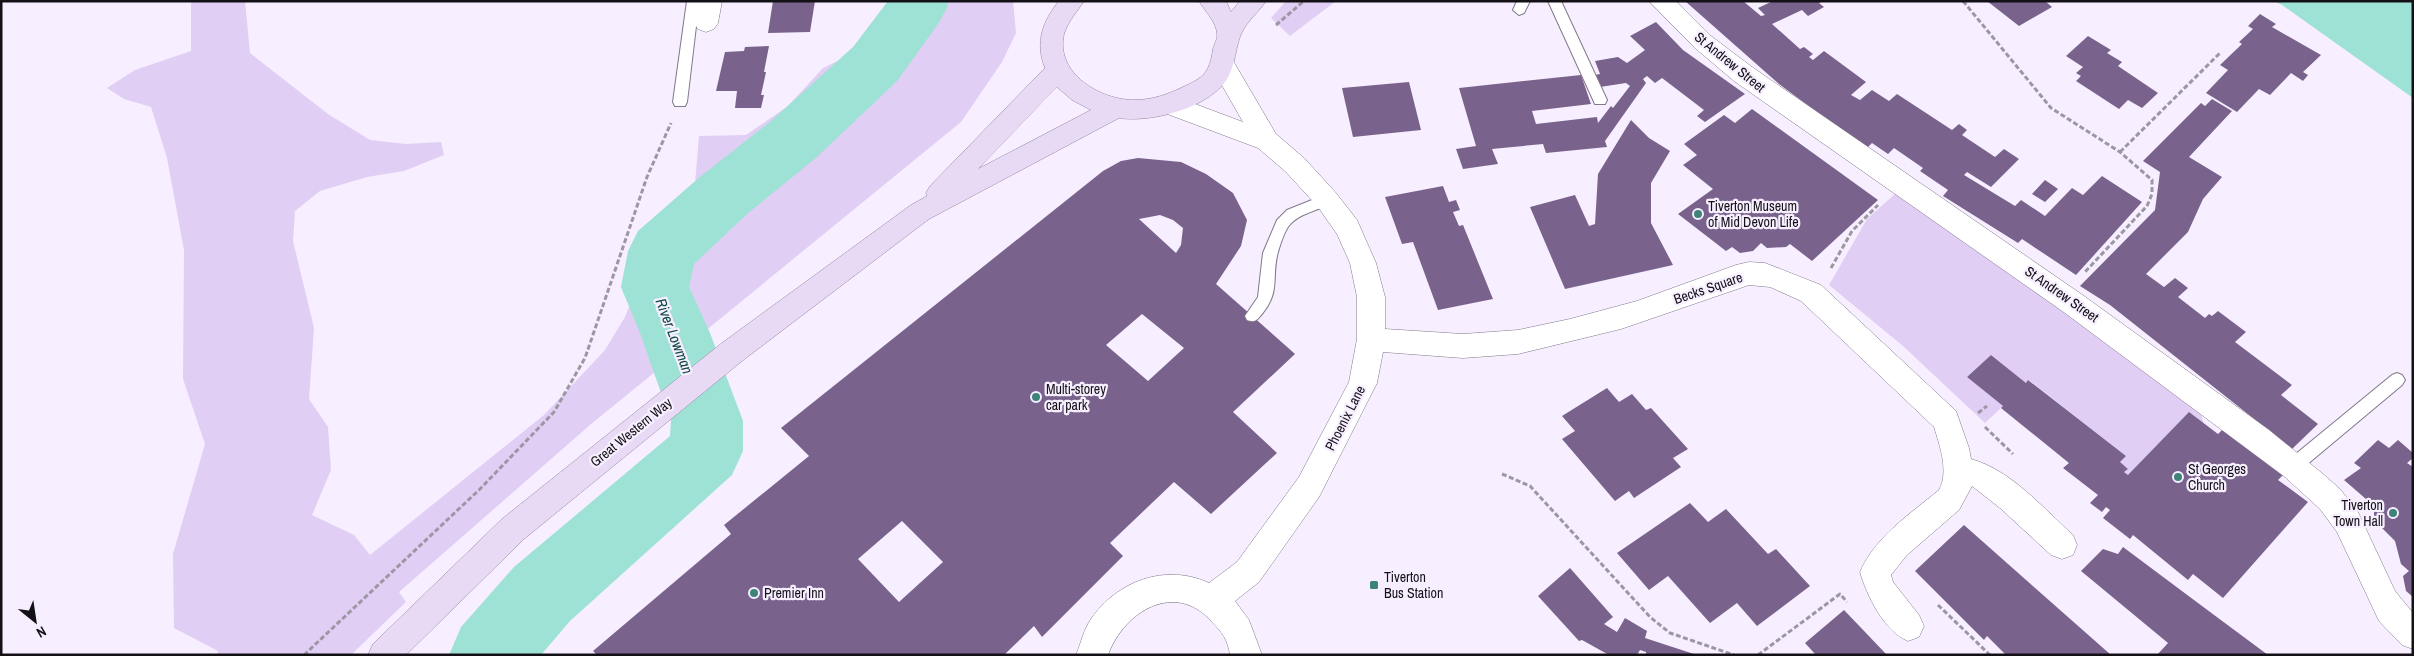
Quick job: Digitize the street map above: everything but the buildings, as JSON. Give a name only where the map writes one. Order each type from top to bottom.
[{"type":"main road","points":[[1211,1],[1217,7],[1229,34]]},
{"type":"main road","points":[[1063,5],[1053,26],[1050,49],[1058,72],[1087,98],[1116,108],[1138,110],[1170,105],[1206,86],[1223,66],[1229,34],[1240,16],[1254,1]]},
{"type":"main road","points":[[920,212],[1058,72]]},
{"type":"main road","points":[[920,212],[1116,108]]},
{"type":"main road","name":"Great Western Way","points":[[384,655],[513,529],[732,352],[920,212]]},
{"type":"street","name":"St Andrew Street","points":[[1661,1],[1703,42],[1750,79],[2063,295],[2292,467],[2331,500],[2352,529],[2370,566],[2384,602],[2399,622],[2413,634]]},
{"type":"street","name":"Phoenix Lane","points":[[1211,600],[1248,572],[1309,487],[1363,383],[1371,339],[1371,298],[1363,263],[1348,228],[1327,200],[1295,165],[1267,141],[1223,66]]},
{"type":"street","name":"Phoenix Lane","points":[[1170,105],[1267,141]]},
{"type":"street","name":"Becks Square","points":[[1371,339],[1468,346],[1517,342],[1564,332],[1654,307],[1727,280],[1756,273],[1786,282],[1811,293],[1946,420],[1955,448],[1960,482],[1948,500],[1896,545],[1875,572],[1880,589],[1908,626]]},
{"type":"street","points":[[1958,469],[1980,475],[2010,498],[2062,545]]},
{"type":"street","points":[[1092,655],[1096,638],[1108,618],[1124,602],[1145,592],[1168,588],[1190,590],[1211,600],[1228,613],[1240,631],[1246,655]]},
{"type":"lane","points":[[680,102],[693,1]]},
{"type":"lane","points":[[1554,1],[1600,100]]},
{"type":"lane","points":[[1252,316],[1265,300],[1268,289],[1270,253],[1282,224],[1292,214],[1327,200]]},
{"type":"lane","points":[[2292,467],[2397,380]]},
{"type":"path","points":[[1963,1],[2050,108],[2120,152],[2152,180],[2150,200],[2147,206],[2063,295]]},
{"type":"path","points":[[2120,152],[2220,52]]},
{"type":"path","points":[[304,655],[480,489],[554,412],[585,358],[647,177],[680,102]]},
{"type":"path","points":[[1811,293],[1824,281],[1852,231],[1884,199]]},
{"type":"path","points":[[1502,474],[1530,486],[1656,622],[1670,633],[1734,655]]},
{"type":"path","points":[[1758,655],[1840,594],[1853,608]]},
{"type":"path","points":[[1908,626],[1937,604],[1990,655]]},
{"type":"shaded area","points":[[191,1],[245,1],[250,53],[328,114],[370,140],[406,144],[441,142],[444,155],[404,171],[367,177],[320,191],[295,211],[293,241],[314,328],[309,399],[328,427],[331,470],[312,515],[354,535],[370,555],[544,415],[605,350],[625,317],[658,233],[695,184],[699,136],[746,135],[788,106],[823,68],[852,54],[887,32],[896,1],[1013,1],[1016,33],[1002,62],[961,122],[590,425],[399,592],[406,602],[351,655],[217,655],[218,651],[174,628],[173,554],[205,444],[183,379],[184,250],[167,158],[151,107],[124,99],[107,88],[135,70],[191,51]]},
{"type":"shaded area","points":[[1286,1],[1336,1],[1290,36],[1271,18]]},
{"type":"shaded area","points":[[2274,1],[2413,1],[2413,98],[2282,5]]},
{"type":"shaded area","points":[[1897,192],[2198,404],[2204,424],[2128,475],[2124,472],[2128,469],[2120,462],[2126,456],[2029,380],[2026,383],[1991,355],[1967,377],[2003,406],[1985,423],[1903,346],[1829,285],[1867,219]]},
{"type":"waterway","name":"River Lowman","points":[[489,655],[542,594],[706,451],[707,421],[675,333],[655,287],[662,251],[724,195],[794,139],[875,64],[917,8],[918,1]]},
{"type":"place","name":"Tiverton Museum of Mid Devon Life","points":[[1698,214]]},
{"type":"place","name":"Multi-storey car park","points":[[1036,397]]},
{"type":"place","name":"St Georges Church","points":[[2178,477]]},
{"type":"place","name":"Tiverton Town Hall","points":[[2393,513]]},
{"type":"place","name":"Tiverton Bus Station","points":[[1374,585]]},
{"type":"place","name":"Premier Inn","points":[[754,593]]}]
